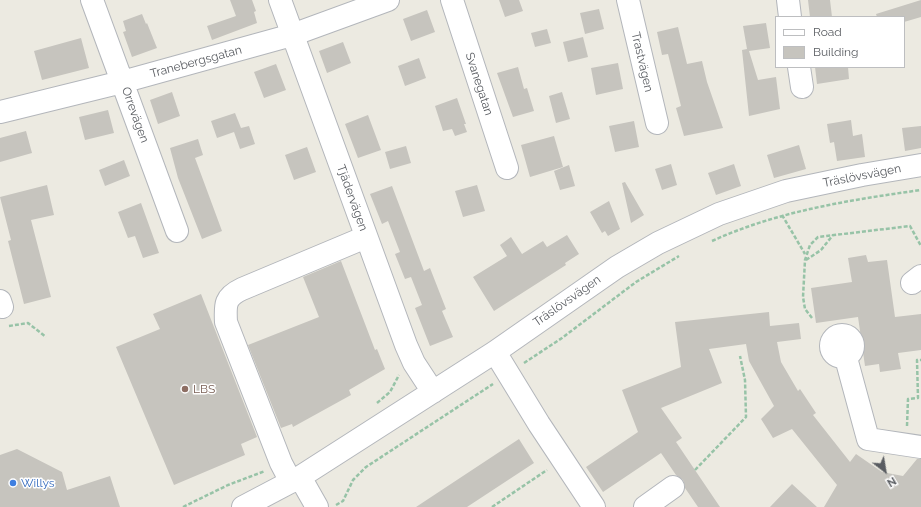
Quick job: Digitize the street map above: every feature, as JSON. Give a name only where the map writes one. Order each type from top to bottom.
[{"type":"street","name":"Orrevägen","points":[[92,0],[177,231]]},
{"type":"street","name":"Tjädervägen","points":[[280,0],[406,345],[414,363],[433,392]]},
{"type":"street","name":"Tranebergsgatan","points":[[0,112],[122,82],[292,35],[388,0]]},
{"type":"street","name":"Svanegatan","points":[[452,0],[507,168]]},
{"type":"street","name":"Trastvägen","points":[[628,0],[657,123]]},
{"type":"street","points":[[788,0],[790,16]]},
{"type":"street","name":"Träslövsvägen","points":[[243,507],[291,474],[433,392],[495,352],[617,267],[658,243],[719,214],[786,191],[862,175],[921,166]]},
{"type":"street","points":[[317,507],[291,474],[226,322],[227,301],[233,293],[242,288],[366,237]]},
{"type":"street","points":[[495,352],[594,507]]},
{"type":"street","points":[[846,358],[868,439],[914,446]]},
{"type":"street","points":[[644,507],[673,486]]},
{"type":"path","points":[[705,244],[782,215],[811,208],[921,190]]},
{"type":"path","points":[[782,215],[806,255]]},
{"type":"path","points":[[812,318],[805,308],[803,297],[805,260],[813,240],[818,237],[910,226],[921,246]]},
{"type":"path","points":[[805,260],[821,250],[833,235]]},
{"type":"path","points":[[332,507],[343,501],[353,480],[366,467],[562,338],[636,282],[686,253]]},
{"type":"path","points":[[1,304],[8,326],[28,323],[46,337]]},
{"type":"path","points":[[695,470],[746,416],[746,380],[740,356]]},
{"type":"path","points":[[914,446],[908,399],[918,398],[917,360],[921,360]]},
{"type":"path","points":[[372,407],[390,392],[397,382],[401,369]]},
{"type":"path","points":[[492,507],[563,460]]},
{"type":"path","points":[[183,507],[228,485],[291,474]]},
{"type":"building","points":[[230,0],[252,0],[256,11],[254,12],[257,23],[212,40],[207,26],[236,16]]},
{"type":"building","points":[[499,0],[519,0],[523,11],[505,17]]},
{"type":"building","points":[[808,0],[830,0],[832,16],[810,16]]},
{"type":"building","points":[[921,0],[921,17],[905,22],[905,16],[877,16],[876,14]]},
{"type":"building","points":[[599,9],[604,29],[585,34],[580,13]]},
{"type":"building","points":[[427,10],[435,32],[411,41],[403,19]]},
{"type":"building","points":[[142,14],[157,48],[132,57],[123,32],[126,31],[123,21]]},
{"type":"building","points":[[766,23],[770,48],[749,51],[758,80],[776,77],[780,109],[749,116],[742,50],[747,49],[743,26]]},
{"type":"building","points":[[678,27],[687,64],[702,61],[707,82],[723,128],[684,136],[676,108],[681,106],[668,54],[662,55],[657,32]]},
{"type":"building","points":[[547,29],[551,43],[535,47],[531,33]]},
{"type":"building","points":[[583,37],[588,57],[568,62],[563,42]]},
{"type":"building","points":[[81,38],[89,68],[42,80],[34,51]]},
{"type":"building","points":[[343,42],[351,63],[327,73],[319,51]]},
{"type":"building","points":[[419,58],[426,78],[405,86],[398,66]]},
{"type":"building","points":[[618,63],[623,89],[596,95],[591,68]]},
{"type":"building","points":[[276,64],[286,90],[264,98],[254,72]]},
{"type":"building","points":[[518,67],[524,89],[527,88],[534,111],[513,117],[497,73]]},
{"type":"building","points":[[815,68],[848,68],[849,79],[817,84]]},
{"type":"building","points":[[172,92],[180,116],[158,124],[150,100]]},
{"type":"building","points":[[562,92],[570,119],[556,123],[549,96]]},
{"type":"building","points":[[457,98],[466,124],[464,124],[467,132],[455,136],[452,129],[443,131],[435,106]]},
{"type":"building","points":[[108,110],[114,133],[85,140],[79,117]]},
{"type":"building","points":[[235,113],[241,128],[249,126],[255,144],[240,149],[234,132],[217,138],[211,121]]},
{"type":"building","points":[[368,115],[381,150],[358,158],[345,124]]},
{"type":"building","points":[[851,120],[853,136],[862,134],[865,157],[837,161],[834,142],[830,143],[827,124]]},
{"type":"building","points":[[634,121],[639,147],[615,152],[609,126]]},
{"type":"building","points":[[921,126],[921,148],[905,151],[902,128]]},
{"type":"building","points":[[26,131],[32,153],[0,162],[0,138]]},
{"type":"building","points":[[554,136],[563,167],[530,177],[521,145]]},
{"type":"building","points":[[198,139],[203,155],[195,158],[222,231],[202,239],[178,178],[170,148]]},
{"type":"building","points":[[799,145],[806,169],[774,178],[767,155]]},
{"type":"building","points":[[406,146],[411,163],[390,169],[385,152]]},
{"type":"building","points":[[307,147],[316,172],[294,180],[285,155]]},
{"type":"building","points":[[124,160],[130,176],[105,186],[99,170]]},
{"type":"building","points":[[671,164],[677,185],[662,190],[655,169]]},
{"type":"building","points":[[734,164],[741,186],[716,195],[708,173]]},
{"type":"building","points":[[569,165],[575,186],[560,190],[554,171]]},
{"type":"building","points":[[625,182],[644,215],[631,223],[622,183]]},
{"type":"building","points":[[47,185],[54,215],[31,220],[51,297],[24,304],[8,241],[11,240],[0,197]]},
{"type":"building","points":[[477,185],[485,211],[463,217],[455,191]]},
{"type":"building","points":[[392,186],[424,271],[430,268],[446,309],[442,311],[453,337],[430,346],[415,308],[422,305],[411,277],[405,279],[395,254],[400,252],[388,221],[382,224],[370,194]]},
{"type":"building","points":[[609,201],[620,229],[608,236],[605,231],[602,233],[590,212]]},
{"type":"building","points":[[141,203],[159,253],[143,258],[135,236],[128,238],[118,212]]},
{"type":"building","points":[[567,235],[579,254],[565,263],[566,265],[494,311],[473,277],[507,256],[500,245],[511,237],[522,254],[543,241],[547,247]]},
{"type":"building","points":[[866,255],[868,262],[887,260],[895,317],[921,314],[921,350],[898,353],[901,369],[880,372],[879,364],[865,366],[858,317],[816,323],[811,288],[852,282],[848,258]]},
{"type":"building","points":[[341,261],[375,350],[377,349],[385,369],[349,390],[351,395],[293,427],[292,424],[281,428],[248,345],[319,317],[303,277]]},
{"type":"building","points":[[201,294],[257,437],[241,444],[245,455],[174,485],[116,347],[160,329],[153,314]]},
{"type":"building","points":[[769,312],[770,326],[799,323],[801,339],[777,342],[781,362],[798,391],[800,389],[816,413],[813,415],[850,462],[856,454],[882,472],[903,476],[917,459],[921,459],[921,507],[824,507],[837,485],[792,429],[773,438],[761,419],[774,406],[749,361],[746,344],[709,349],[722,383],[661,408],[682,438],[676,442],[720,507],[698,507],[685,488],[683,480],[676,475],[661,453],[603,492],[586,467],[638,432],[622,390],[681,367],[675,322]]},
{"type":"building","points":[[519,439],[534,463],[467,507],[416,507]]},
{"type":"building","name":"Willys","points":[[17,449],[62,472],[67,490],[110,476],[120,507],[0,507],[0,455]]},
{"type":"building","points":[[792,484],[817,507],[770,507]]},
{"type":"place","name":"LBS","points":[[185,389]]},
{"type":"place","name":"Willys","points":[[13,483]]}]
